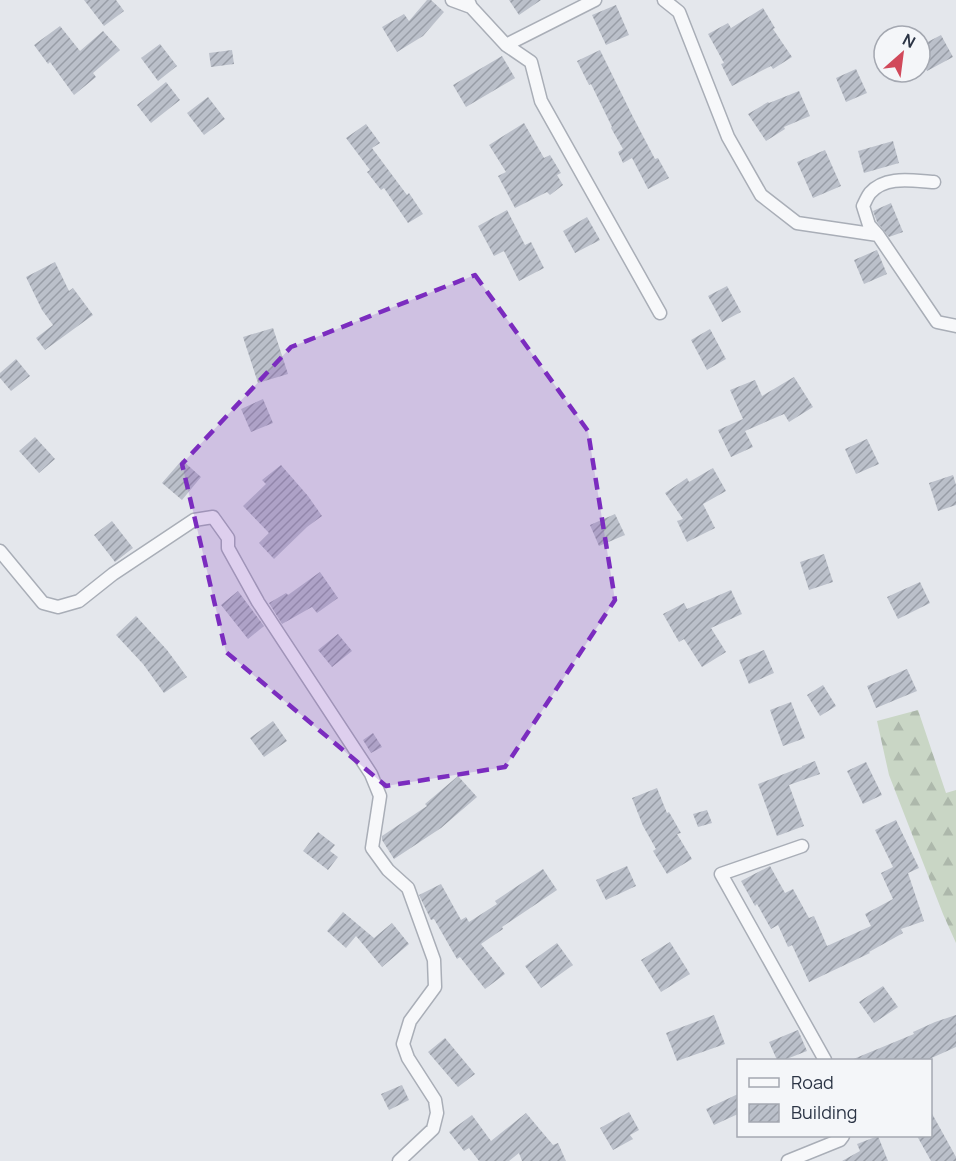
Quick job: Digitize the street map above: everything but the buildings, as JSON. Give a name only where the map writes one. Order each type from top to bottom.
[{"type":"street","points":[[452,0],[469,4],[506,45],[531,62],[541,101],[660,313]]},
{"type":"street","points":[[506,45],[595,0]]},
{"type":"street","points":[[664,0],[679,12],[728,137],[761,195],[797,222],[878,235]]},
{"type":"street","points":[[934,182],[890,181],[869,194],[863,206],[869,225],[937,322],[956,326]]},
{"type":"street","points":[[0,551],[43,603],[58,608],[79,601],[113,574],[194,520],[213,517],[228,538],[228,548],[258,602],[371,774],[380,796],[372,848],[388,870],[408,888],[434,960],[435,987],[410,1021],[404,1044],[408,1058],[435,1100],[437,1113],[433,1130],[399,1161]]},
{"type":"street","points":[[802,846],[721,874],[824,1059]]},
{"type":"street","points":[[788,1161],[840,1140],[842,1137]]},
{"type":"highlighted area","points":[[475,275],[588,431],[615,600],[505,767],[386,786],[226,652],[182,464],[291,347]]},
{"type":"green space","points":[[918,710],[946,793],[956,790],[956,943],[889,775],[877,721]]}]
